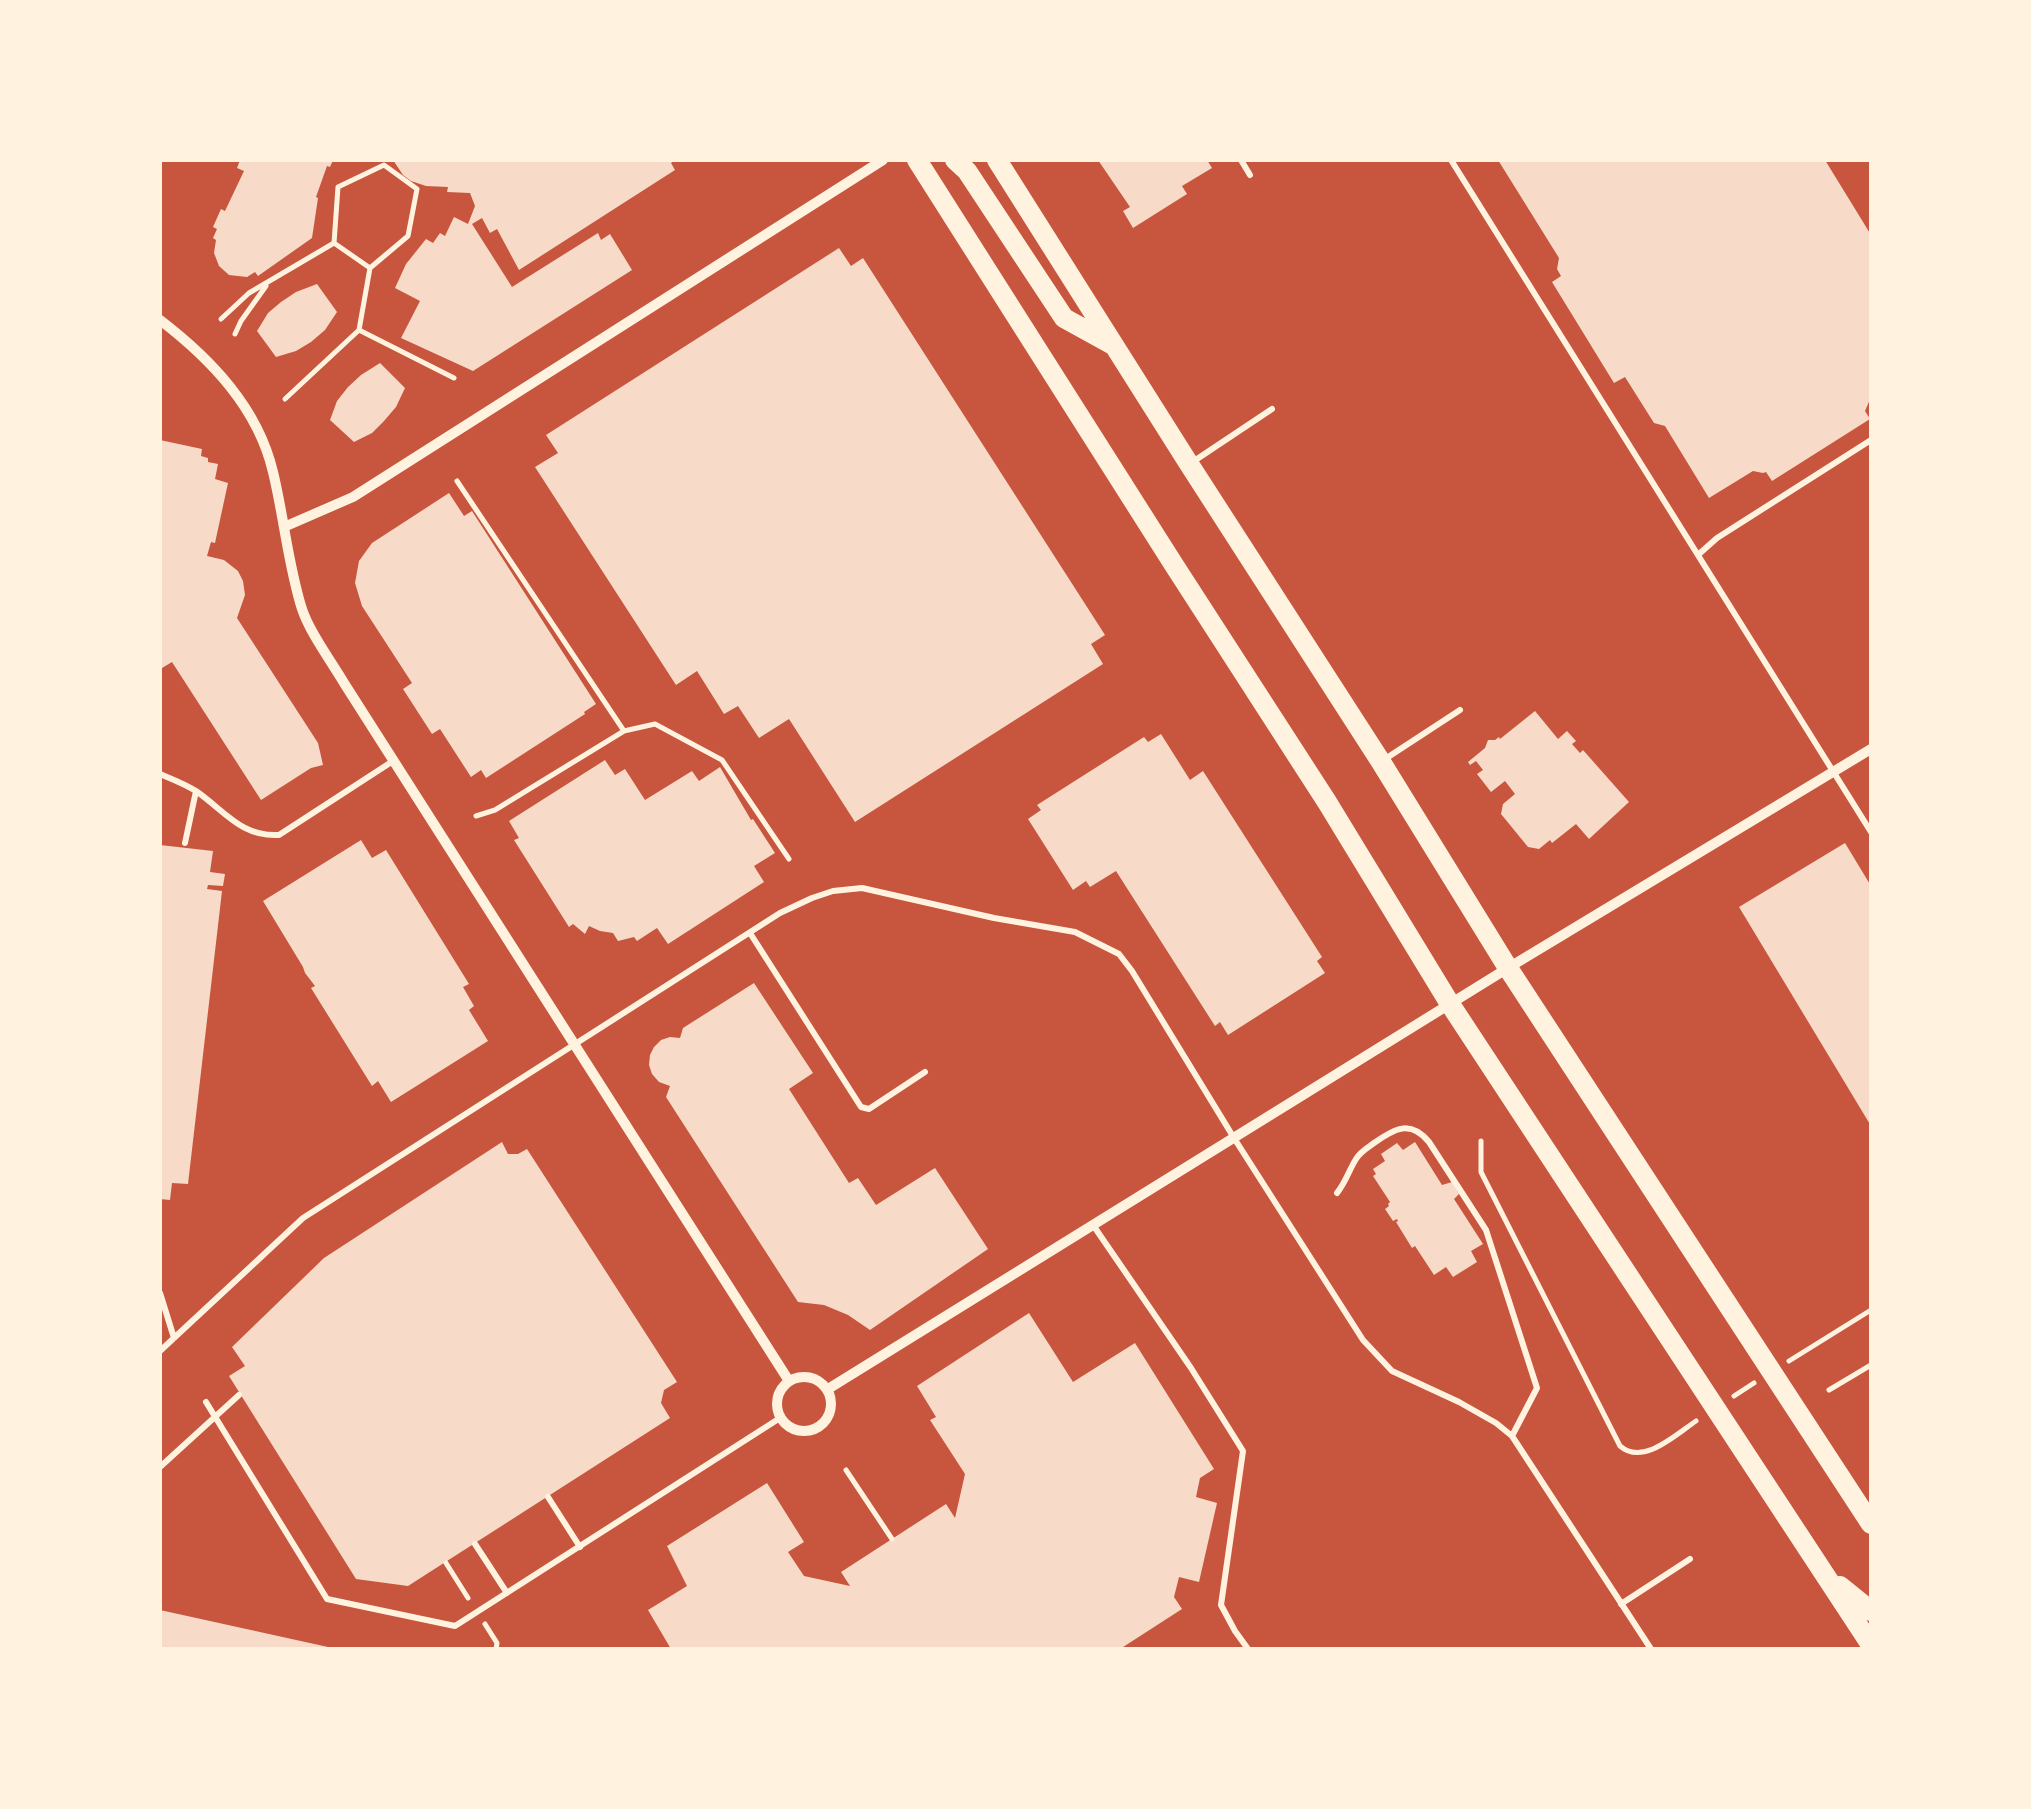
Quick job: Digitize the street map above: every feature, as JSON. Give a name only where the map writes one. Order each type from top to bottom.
[{"type":"main road","points":[[916,160],[1328,802],[1450,1004],[1871,1645]]},
{"type":"main road","points":[[955,160],[1064,318],[1114,346]]},
{"type":"main road","points":[[997,160],[1508,968],[1871,1524]]},
{"type":"main road","points":[[1824,1572],[1871,1612]]},
{"type":"street","points":[[284,527],[353,497],[883,160]]},
{"type":"street","points":[[160,320],[190,343],[251,415],[272,468],[303,612],[344,683],[788,1381]]},
{"type":"street","points":[[828,1389],[1508,968],[1871,749]]},
{"type":"street","points":[[811,1377],[828,1389],[831,1410],[818,1427],[798,1430],[780,1418],[777,1396],[788,1381],[811,1377]]},
{"type":"lane","points":[[1241,160],[1250,176]]},
{"type":"lane","points":[[1451,160],[1871,832]]},
{"type":"lane","points":[[1189,464],[1272,409]]},
{"type":"lane","points":[[1699,554],[1717,538],[1871,440]]},
{"type":"lane","points":[[1381,762],[1460,710]]},
{"type":"lane","points":[[160,774],[196,791],[246,830],[265,836],[279,835],[394,760]]},
{"type":"lane","points":[[184,842],[196,791]]},
{"type":"lane","points":[[160,1351],[303,1218],[780,913],[833,890],[862,888],[1075,932],[1119,954],[1362,1340],[1392,1371],[1459,1402],[1512,1436],[1650,1649]]},
{"type":"lane","points":[[750,933],[861,1107],[869,1109],[925,1072]]},
{"type":"lane","points":[[1337,1193],[1358,1154],[1392,1131],[1416,1131],[1429,1142],[1486,1230],[1537,1388],[1512,1436]]},
{"type":"lane","points":[[1093,1225],[1192,1368],[1243,1451],[1222,1605],[1248,1649]]},
{"type":"lane","points":[[160,1293],[174,1338]]},
{"type":"lane","points":[[160,1333],[174,1338]]},
{"type":"lane","points":[[160,1466],[239,1395]]},
{"type":"lane","points":[[206,1402],[327,1598],[454,1626],[780,1418]]},
{"type":"lane","points":[[548,1497],[580,1547]]},
{"type":"lane","points":[[475,1544],[506,1594]]},
{"type":"lane","points":[[1620,1604],[1690,1560]]},
{"type":"path","points":[[285,399],[360,330],[370,268],[408,236],[417,189],[384,165],[338,187],[334,242]]},
{"type":"path","points":[[334,242],[370,268]]},
{"type":"path","points":[[221,318],[241,299],[334,242]]},
{"type":"path","points":[[236,334],[268,283]]},
{"type":"path","points":[[360,330],[454,378]]},
{"type":"path","points":[[457,481],[624,731]]},
{"type":"path","points":[[476,816],[496,810],[624,731],[655,724],[722,760],[789,860]]},
{"type":"path","points":[[1481,1142],[1481,1172],[1620,1446],[1627,1452],[1638,1453],[1656,1448],[1701,1418]]},
{"type":"path","points":[[1778,1368],[1871,1310]]},
{"type":"path","points":[[1829,1390],[1871,1365]]},
{"type":"path","points":[[1732,1398],[1762,1378]]},
{"type":"path","points":[[846,1470],[892,1539]]},
{"type":"building","points":[[240,160],[333,160],[316,197],[312,238],[258,276],[255,272],[247,277],[229,275],[219,266],[214,253],[217,229],[213,227],[244,171],[237,168]]},
{"type":"building","points":[[393,160],[675,160],[671,163],[675,170],[519,270],[497,229],[490,233],[482,218],[472,224],[512,287],[598,233],[601,240],[610,234],[632,270],[473,371],[401,338],[420,301],[395,288],[406,264],[426,239],[433,243],[440,233],[445,236],[454,217],[468,224],[475,206],[470,193],[447,192],[448,187],[411,181]]},
{"type":"building","points":[[1098,160],[1207,160],[1212,168],[1182,186],[1187,194],[1133,228],[1123,211],[1130,207]]},
{"type":"building","points":[[1498,160],[1825,160],[1871,235],[1871,397],[1865,411],[1870,419],[1772,481],[1766,472],[1753,471],[1709,498],[1665,426],[1654,423],[1625,377],[1614,383],[1552,282],[1561,276],[1557,269],[1559,258]]},
{"type":"building","points":[[839,248],[851,266],[863,258],[1105,635],[1091,644],[1103,664],[855,822],[789,719],[759,738],[738,706],[724,714],[697,671],[676,685],[535,467],[558,453],[546,435]]},
{"type":"building","points":[[317,284],[337,312],[311,342],[276,357],[257,331],[268,313],[281,302]]},
{"type":"building","points":[[380,363],[405,388],[384,421],[354,442],[330,420],[348,387]]},
{"type":"building","points":[[160,440],[202,449],[201,456],[218,464],[215,479],[228,483],[215,543],[211,542],[207,556],[224,560],[238,571],[245,595],[237,618],[318,743],[323,765],[311,768],[261,800],[172,662],[162,668],[160,665]]},
{"type":"building","points":[[449,493],[464,516],[472,511],[596,704],[486,778],[481,770],[471,777],[440,729],[432,734],[403,689],[412,683],[362,606],[355,583],[359,561],[372,543]]},
{"type":"building","points":[[1535,711],[1558,739],[1567,731],[1576,741],[1572,744],[1580,753],[1583,750],[1629,802],[1589,839],[1576,824],[1552,843],[1550,840],[1539,849],[1528,847],[1501,814],[1503,804],[1515,794],[1505,781],[1491,792],[1477,774],[1483,770],[1476,761],[1470,765],[1468,762],[1485,748],[1488,740],[1500,739]]},
{"type":"building","points":[[1161,734],[1190,780],[1203,771],[1322,957],[1317,961],[1325,973],[1228,1035],[1220,1022],[1215,1026],[1116,871],[1090,887],[1086,881],[1073,890],[1028,819],[1041,810],[1037,805],[1144,737],[1148,742]]},
{"type":"building","points":[[605,760],[615,775],[625,769],[645,800],[692,771],[699,781],[720,767],[775,853],[754,866],[764,882],[668,944],[657,928],[637,941],[634,937],[618,941],[613,933],[589,926],[585,934],[573,924],[569,927],[514,840],[519,838],[509,821]]},
{"type":"building","points":[[361,840],[372,858],[386,850],[469,984],[463,987],[474,1006],[469,1010],[488,1041],[391,1102],[378,1081],[372,1086],[263,901]]},
{"type":"building","points":[[1845,843],[1871,886],[1871,1126],[1739,907]]},
{"type":"building","points":[[160,845],[213,851],[210,872],[225,874],[223,886],[208,885],[207,889],[222,891],[188,1184],[172,1183],[170,1200],[160,1199]]},
{"type":"building","points":[[754,983],[813,1073],[789,1089],[849,1183],[858,1178],[876,1205],[935,1168],[988,1249],[870,1330],[824,1305],[798,1302],[666,1097],[670,1086],[652,1074],[650,1055],[661,1040],[680,1038],[683,1028]]},
{"type":"building","points":[[502,1142],[508,1154],[527,1149],[677,1382],[664,1390],[661,1403],[670,1418],[408,1586],[356,1579],[229,1376],[245,1366],[232,1347],[324,1258]]},
{"type":"building","points":[[1415,1142],[1442,1185],[1452,1182],[1459,1194],[1454,1199],[1483,1244],[1471,1251],[1477,1262],[1453,1277],[1446,1267],[1434,1275],[1415,1246],[1412,1248],[1397,1219],[1393,1221],[1385,1209],[1390,1202],[1373,1176],[1373,1169],[1385,1161],[1381,1154],[1397,1143],[1403,1150]]},
{"type":"building","points":[[1029,1313],[1073,1382],[1135,1343],[1214,1469],[1200,1478],[1196,1497],[1217,1503],[1199,1582],[1179,1577],[1174,1597],[1182,1609],[1120,1649],[671,1649],[648,1610],[687,1586],[667,1546],[767,1483],[804,1542],[788,1552],[804,1576],[850,1586],[841,1572],[946,1504],[955,1518],[965,1474],[930,1420],[936,1417],[917,1386]]},
{"type":"building","points":[[160,1610],[328,1647],[160,1649]]}]
